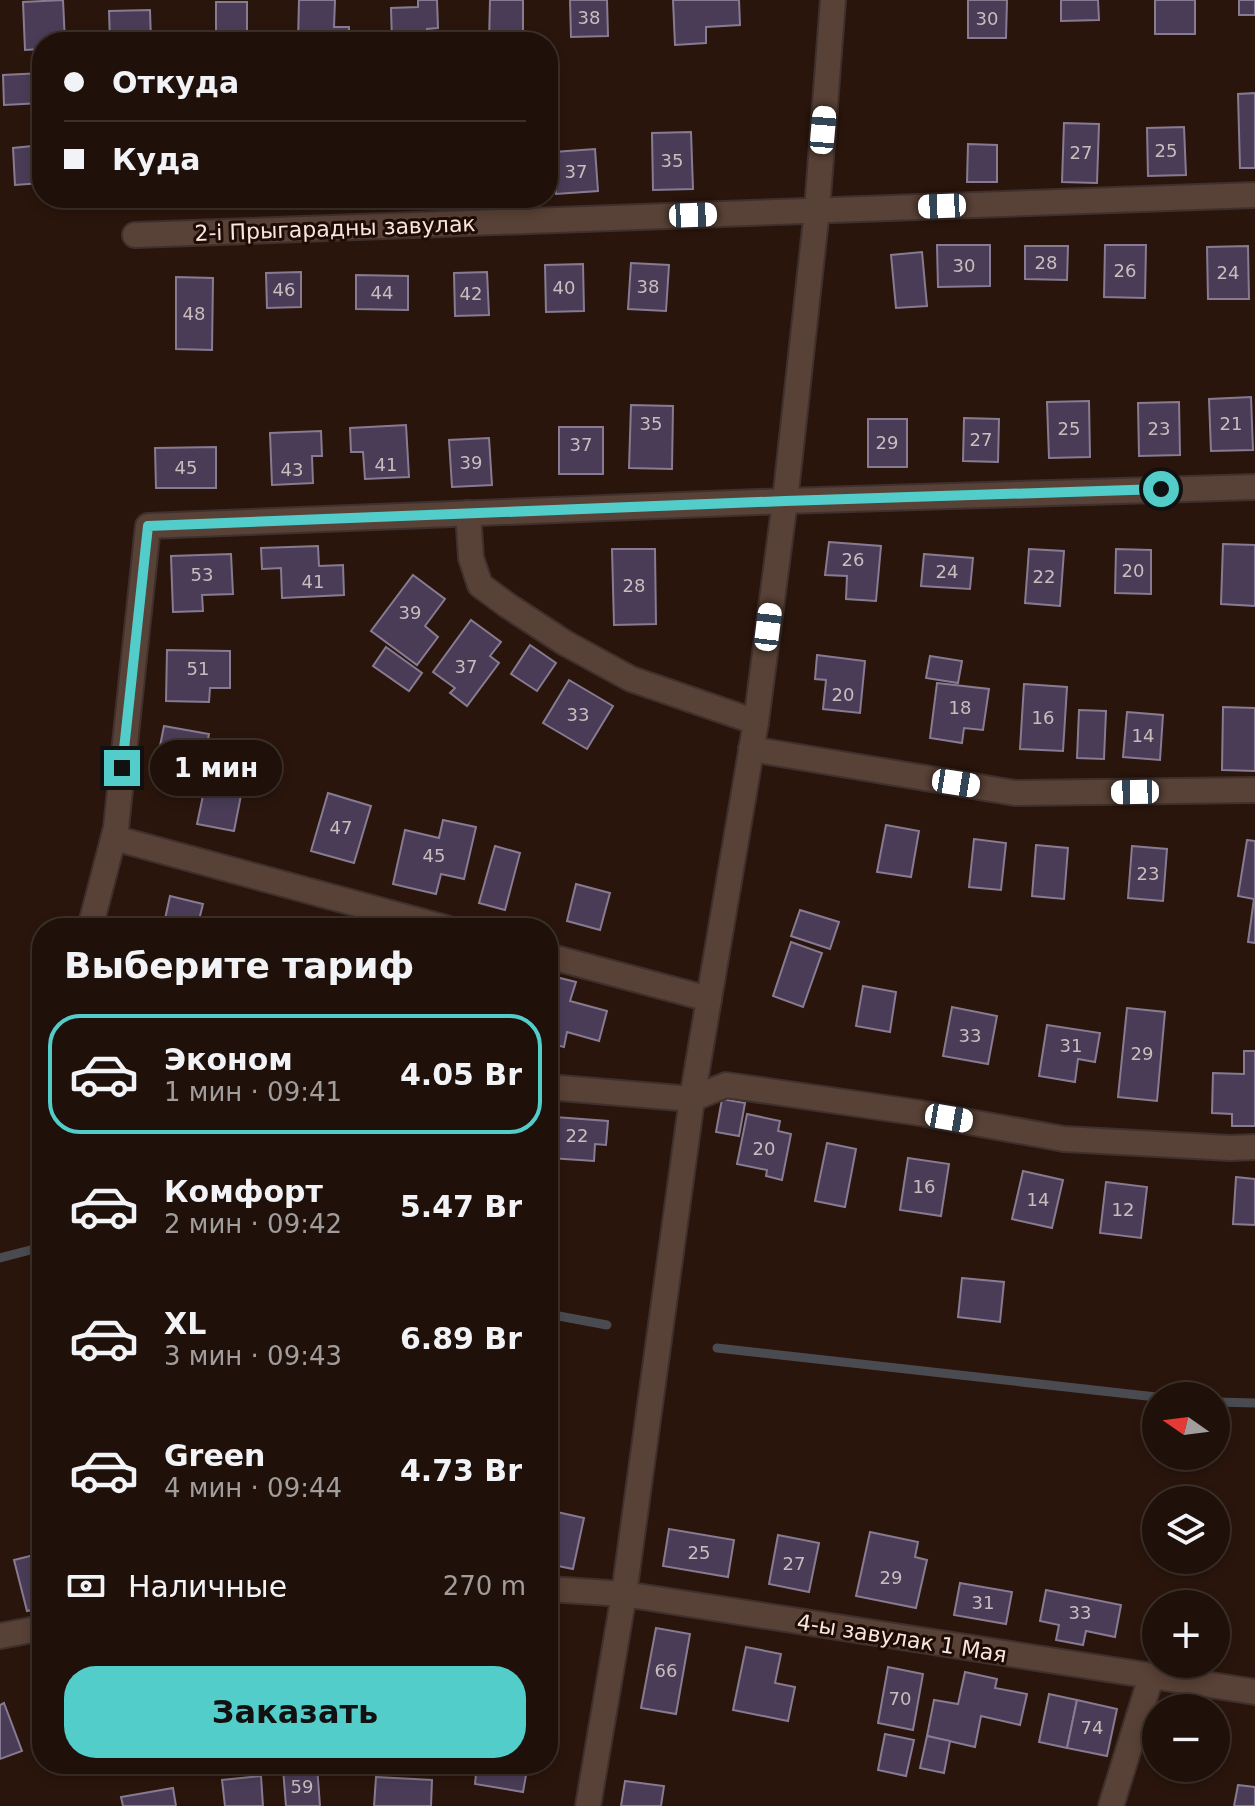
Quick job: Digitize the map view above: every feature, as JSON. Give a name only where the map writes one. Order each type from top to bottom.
[{"type":"street","points":[[588,1806],[624,1594],[692,1099],[756,722],[785,501],[817,210],[833,0]]},
{"type":"street","name":"2-і Прыгарадны завулак","points":[[135,235],[1255,195]]},
{"type":"street","points":[[93,918],[114,838],[148,526],[785,501],[1255,487]]},
{"type":"street","points":[[468,513],[471,558],[480,585],[507,605],[565,643],[631,679],[756,722]]},
{"type":"street","points":[[751,749],[1015,793],[1255,790]]},
{"type":"street","points":[[114,838],[409,918]]},
{"type":"street","points":[[558,959],[709,999]]},
{"type":"street","points":[[558,1088],[692,1099],[726,1085],[920,1113],[1064,1139],[1255,1147]]},
{"type":"street","name":"4-ы завулак 1 Мая","points":[[558,1590],[624,1594],[1142,1676]]},
{"type":"street","points":[[0,1636],[32,1630]]},
{"type":"street","points":[[1111,1806],[1151,1678]]},
{"type":"street","name":"4-ы завулак 1 Мая","points":[[1158,1678],[1255,1692]]},
{"type":"building","points":[[63,0],[65,32],[32,32],[32,50],[25,50],[23,2]]},
{"type":"building","points":[[299,0],[335,0],[334,27],[349,27],[349,32],[298,32]]},
{"type":"building","points":[[418,0],[437,0],[438,28],[427,29],[427,32],[392,32],[391,8],[418,7]]},
{"type":"building","points":[[490,0],[523,0],[523,32],[489,32]]},
{"type":"building","points":[[570,0],[607,0],[608,36],[571,37]]},
{"type":"building","points":[[673,0],[739,0],[740,25],[706,27],[706,43],[675,45]]},
{"type":"building","points":[[968,0],[1007,0],[1006,38],[968,38]]},
{"type":"building","points":[[1061,0],[1098,0],[1099,20],[1061,21]]},
{"type":"building","points":[[1155,0],[1195,0],[1195,34],[1155,34]]},
{"type":"building","points":[[1239,0],[1255,0],[1255,15],[1239,15]]},
{"type":"building","points":[[216,2],[247,2],[247,32],[216,32]]},
{"type":"building","points":[[150,10],[151,32],[110,32],[109,11]]},
{"type":"building","points":[[32,74],[32,104],[4,105],[3,75]]},
{"type":"building","points":[[1255,93],[1255,168],[1240,168],[1238,94]]},
{"type":"building","points":[[1064,123],[1099,124],[1097,183],[1062,182]]},
{"type":"building","points":[[1184,127],[1186,175],[1148,176],[1147,128]]},
{"type":"building","points":[[691,132],[693,189],[653,190],[652,133]]},
{"type":"building","points":[[968,144],[997,145],[997,182],[967,182]]},
{"type":"building","points":[[32,146],[32,184],[15,185],[13,148]]},
{"type":"building","points":[[595,149],[598,191],[558,194],[558,152]]},
{"type":"building","points":[[937,245],[990,245],[990,286],[938,287]]},
{"type":"building","points":[[1105,245],[1146,245],[1145,298],[1104,297]]},
{"type":"building","points":[[1025,246],[1068,246],[1067,280],[1025,279]]},
{"type":"building","points":[[1248,246],[1249,299],[1208,299],[1207,247]]},
{"type":"building","points":[[922,252],[927,306],[896,308],[891,255]]},
{"type":"building","points":[[631,263],[669,265],[666,311],[628,309]]},
{"type":"building","points":[[583,264],[584,311],[546,312],[545,265]]},
{"type":"building","points":[[301,272],[301,307],[267,308],[266,273]]},
{"type":"building","points":[[487,272],[489,315],[455,316],[454,273]]},
{"type":"building","points":[[356,275],[408,276],[408,310],[356,309]]},
{"type":"building","points":[[176,277],[213,278],[212,350],[176,349]]},
{"type":"building","points":[[1251,397],[1253,450],[1211,451],[1209,399]]},
{"type":"building","points":[[1089,401],[1090,457],[1049,458],[1047,402]]},
{"type":"building","points":[[1179,402],[1180,455],[1139,456],[1138,403]]},
{"type":"building","points":[[631,405],[673,406],[672,469],[629,468]]},
{"type":"building","points":[[964,418],[999,419],[998,462],[963,461]]},
{"type":"building","points":[[868,419],[907,419],[907,467],[868,467]]},
{"type":"building","points":[[406,425],[409,477],[365,479],[363,452],[351,452],[350,428]]},
{"type":"building","points":[[559,427],[603,427],[603,474],[559,474]]},
{"type":"building","points":[[321,431],[322,456],[312,456],[313,483],[272,485],[270,433]]},
{"type":"building","points":[[489,438],[492,485],[452,487],[449,440]]},
{"type":"building","points":[[216,447],[216,488],[156,488],[155,448]]},
{"type":"building","points":[[829,542],[881,546],[876,601],[846,599],[847,576],[825,575]]},
{"type":"building","points":[[1223,544],[1255,545],[1255,606],[1221,604]]},
{"type":"building","points":[[318,546],[319,566],[343,565],[344,595],[282,598],[281,568],[262,569],[261,548]]},
{"type":"building","points":[[612,549],[655,549],[656,624],[614,625]]},
{"type":"building","points":[[1029,549],[1064,551],[1060,606],[1025,603]]},
{"type":"building","points":[[1116,549],[1151,550],[1151,594],[1115,593]]},
{"type":"building","points":[[231,554],[233,594],[202,595],[203,611],[173,612],[171,556]]},
{"type":"building","points":[[924,554],[973,558],[970,589],[921,586]]},
{"type":"building","points":[[413,575],[445,599],[425,626],[438,637],[417,665],[371,631]]},
{"type":"building","points":[[471,620],[501,642],[490,656],[499,663],[467,706],[450,693],[455,688],[433,672]]},
{"type":"building","points":[[530,645],[556,663],[537,691],[511,674]]},
{"type":"building","points":[[386,647],[422,673],[409,691],[373,666]]},
{"type":"building","points":[[167,650],[230,651],[230,688],[210,688],[209,702],[166,701]]},
{"type":"building","points":[[817,655],[865,661],[860,713],[823,709],[826,680],[815,679]]},
{"type":"building","points":[[930,656],[962,661],[958,683],[926,678]]},
{"type":"building","points":[[569,680],[613,706],[587,749],[543,723]]},
{"type":"building","points":[[937,683],[989,689],[983,730],[964,728],[962,743],[930,738]]},
{"type":"building","points":[[1024,684],[1067,687],[1063,751],[1020,749]]},
{"type":"building","points":[[1223,707],[1255,708],[1255,771],[1222,770]]},
{"type":"building","points":[[1079,710],[1106,711],[1104,759],[1077,758]]},
{"type":"building","points":[[1127,712],[1163,715],[1160,760],[1123,757]]},
{"type":"building","points":[[164,726],[209,734],[204,759],[159,751]]},
{"type":"building","points":[[208,772],[244,780],[234,831],[197,824]]},
{"type":"building","points":[[328,793],[371,806],[354,863],[311,851]]},
{"type":"building","points":[[443,820],[476,827],[464,879],[441,874],[436,894],[393,884],[405,830],[439,838]]},
{"type":"building","points":[[886,825],[919,831],[911,877],[877,872]]},
{"type":"building","points":[[974,839],[1006,843],[1001,890],[969,887]]},
{"type":"building","points":[[1247,840],[1255,841],[1255,943],[1248,942],[1254,899],[1238,896]]},
{"type":"building","points":[[1036,845],[1068,848],[1064,899],[1032,896]]},
{"type":"building","points":[[495,846],[520,853],[505,910],[479,903]]},
{"type":"building","points":[[1132,846],[1167,849],[1163,901],[1128,898]]},
{"type":"building","points":[[576,884],[610,893],[600,930],[567,921]]},
{"type":"building","points":[[170,896],[203,904],[200,918],[165,918]]},
{"type":"building","points":[[800,910],[839,922],[830,949],[791,936]]},
{"type":"building","points":[[791,942],[822,953],[803,1007],[773,996]]},
{"type":"building","points":[[558,978],[576,982],[570,1001],[607,1011],[599,1041],[567,1032],[564,1047],[558,1046]]},
{"type":"building","points":[[863,986],[896,992],[890,1032],[856,1026]]},
{"type":"building","points":[[952,1007],[997,1016],[988,1064],[943,1056]]},
{"type":"building","points":[[1127,1008],[1165,1012],[1157,1101],[1118,1097]]},
{"type":"building","points":[[1047,1025],[1100,1033],[1095,1062],[1078,1059],[1075,1082],[1039,1076]]},
{"type":"building","points":[[1244,1051],[1255,1051],[1255,1126],[1232,1126],[1232,1114],[1212,1113],[1213,1073],[1244,1074]]},
{"type":"building","points":[[722,1099],[745,1103],[739,1136],[716,1132]]},
{"type":"building","points":[[747,1114],[780,1121],[778,1131],[791,1134],[782,1180],[766,1176],[767,1170],[737,1164]]},
{"type":"building","points":[[558,1117],[608,1121],[606,1145],[595,1144],[594,1161],[558,1159]]},
{"type":"building","points":[[827,1143],[856,1149],[845,1207],[815,1201]]},
{"type":"building","points":[[908,1158],[949,1164],[941,1216],[900,1210]]},
{"type":"building","points":[[1023,1171],[1063,1180],[1052,1228],[1012,1219]]},
{"type":"building","points":[[1236,1177],[1255,1179],[1255,1225],[1233,1224]]},
{"type":"building","points":[[1106,1182],[1147,1187],[1141,1238],[1100,1233]]},
{"type":"building","points":[[962,1278],[1004,1282],[1000,1322],[958,1317]]},
{"type":"building","points":[[558,1512],[584,1518],[573,1569],[558,1566]]},
{"type":"building","points":[[669,1529],[734,1540],[728,1577],[663,1566]]},
{"type":"building","points":[[870,1532],[918,1542],[915,1557],[927,1560],[916,1608],[856,1596]]},
{"type":"building","points":[[778,1535],[819,1543],[809,1592],[769,1584]]},
{"type":"building","points":[[32,1556],[32,1610],[27,1611],[14,1560]]},
{"type":"building","points":[[960,1583],[1012,1592],[1006,1624],[954,1615]]},
{"type":"building","points":[[1046,1590],[1121,1605],[1115,1637],[1086,1631],[1083,1645],[1056,1640],[1059,1625],[1040,1621]]},
{"type":"building","points":[[656,1628],[690,1634],[676,1714],[641,1708]]},
{"type":"building","points":[[746,1647],[781,1654],[775,1683],[795,1687],[788,1721],[733,1710]]},
{"type":"building","points":[[888,1667],[923,1674],[913,1730],[878,1723]]},
{"type":"building","points":[[965,1672],[997,1679],[995,1688],[1027,1694],[1020,1725],[981,1716],[975,1747],[927,1736],[934,1700],[958,1704]]},
{"type":"building","points":[[1049,1694],[1077,1700],[1067,1748],[1039,1742]]},
{"type":"building","points":[[1077,1700],[1117,1709],[1107,1756],[1067,1748]]},
{"type":"building","points":[[4,1703],[22,1751],[0,1759],[0,1705]]},
{"type":"building","points":[[885,1734],[914,1740],[906,1776],[878,1770]]},
{"type":"building","points":[[927,1736],[950,1741],[944,1773],[920,1768]]},
{"type":"building","points":[[283,1774],[318,1774],[320,1806],[286,1806]]},
{"type":"building","points":[[476,1774],[526,1774],[523,1792],[475,1784]]},
{"type":"building","points":[[261,1776],[263,1806],[225,1806],[222,1780]]},
{"type":"building","points":[[376,1777],[432,1780],[431,1806],[374,1806]]},
{"type":"building","points":[[625,1781],[664,1786],[661,1806],[621,1806]]},
{"type":"building","points":[[1238,1785],[1255,1787],[1255,1806],[1234,1806]]},
{"type":"building","points":[[173,1788],[176,1806],[123,1806],[121,1797]]},
{"type":"waterway","points":[[0,1258],[32,1250]]},
{"type":"waterway","points":[[558,1316],[607,1325]]},
{"type":"waterway","points":[[717,1348],[1142,1395]]},
{"type":"waterway","points":[[1230,1402],[1255,1403]]},
{"type":"route","points":[[122,768],[148,526],[1161,489]]}]
